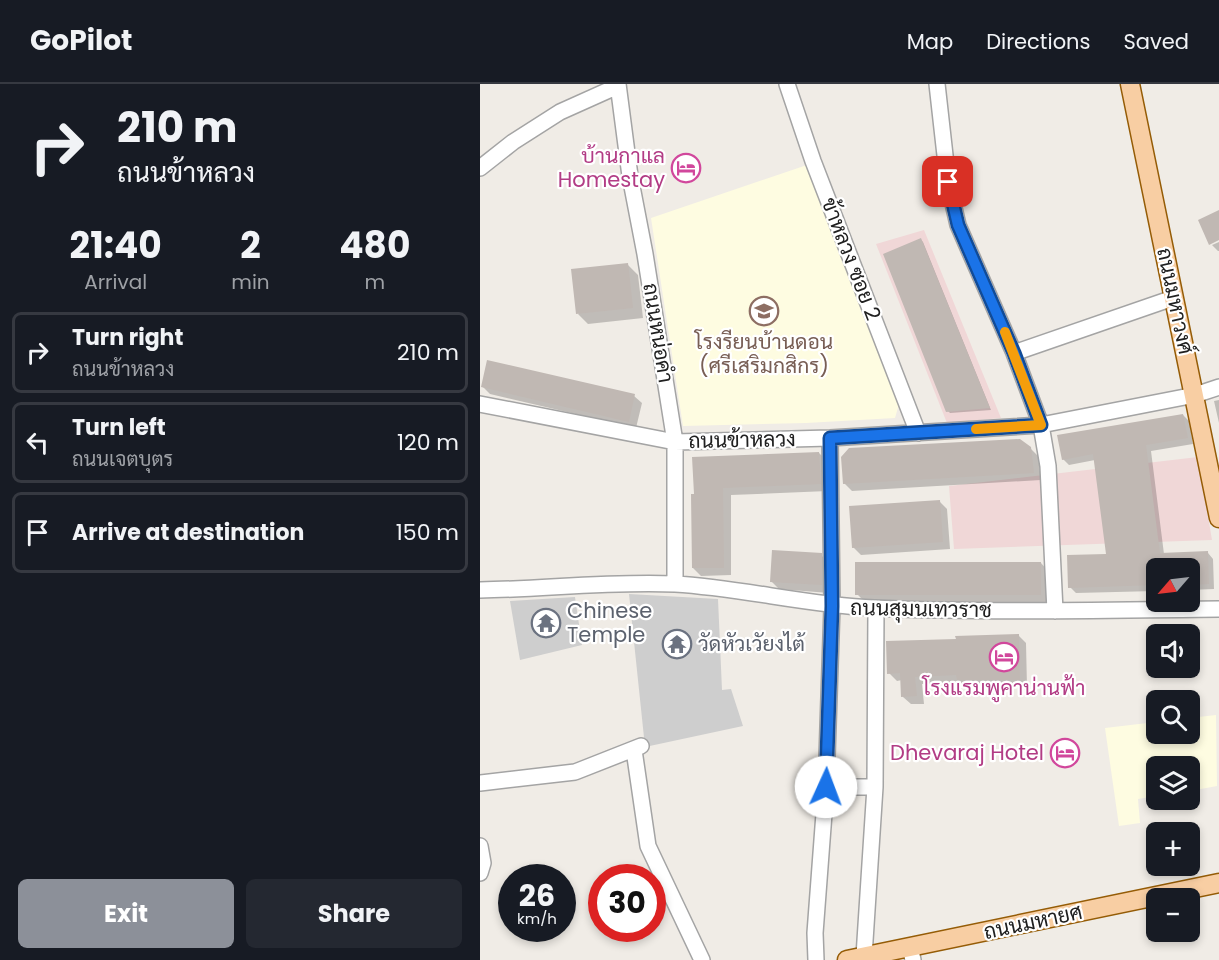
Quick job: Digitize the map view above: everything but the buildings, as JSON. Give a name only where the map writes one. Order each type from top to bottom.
[{"type":"main road","name":"ถนนมหาวงศ์","points":[[1130,84],[1219,518]]},
{"type":"main road","name":"ถนนมหายศ","points":[[855,958],[911,954],[1219,883]]},
{"type":"street","name":"ข้าหลวง ซอย 2","points":[[787,84],[813,161],[918,433]]},
{"type":"street","points":[[937,84],[948,182],[958,225],[1014,353],[1041,425],[1048,466],[1055,611]]},
{"type":"street","points":[[480,168],[513,142],[560,112],[618,85]]},
{"type":"street","name":"ถนนหน่อคำ","points":[[618,85],[630,176],[675,442],[675,585]]},
{"type":"street","points":[[1014,353],[1173,298]]},
{"type":"street","name":"ถนนข้าหลวง","points":[[480,404],[675,442],[830,438],[1041,425],[1195,395],[1219,387]]},
{"type":"street","points":[[816,960],[815,933],[826,787],[832,606],[830,438]]},
{"type":"street","name":"ถนนสุมนเทวราช","points":[[480,590],[624,583],[734,590],[832,606],[876,609],[1055,611],[1219,609]]},
{"type":"street","points":[[855,958],[875,787],[876,609]]},
{"type":"street","points":[[480,783],[574,772],[638,748],[648,846],[702,960]]},
{"type":"street","points":[[826,787],[875,787]]},
{"type":"street","points":[[480,846],[483,863],[480,873]]},
{"type":"shaded area","name":"โรงรียนบ้านดอน (ศรีเสริมกสิกร)","points":[[807,165],[899,404],[895,418],[683,426],[651,218]]},
{"type":"shaded area","points":[[924,230],[1001,418],[947,423],[876,244]]},
{"type":"shaded area","points":[[1198,457],[1212,540],[954,549],[949,486]]},
{"type":"shaded area","name":"วัดหัวเวัยงไต้","points":[[629,594],[718,599],[722,690],[731,689],[743,726],[645,747]]},
{"type":"shaded area","name":"Chinese Temple","points":[[575,597],[582,645],[520,660],[510,601]]},
{"type":"shaded area","points":[[1216,715],[1217,786],[1200,789],[1200,756],[1146,756],[1146,798],[1138,799],[1140,823],[1119,826],[1105,728],[1146,723],[1146,744],[1200,744],[1200,717]]},
{"type":"slow traffic","points":[[976,429],[1041,425],[1005,332]]},
{"type":"place","name":"บ้านกาแล Homestay","points":[[686,168]]},
{"type":"place","name":"โรงรียนบ้านดอน (ศรีเสริมกสิกร)","points":[[764,311]]},
{"type":"place","name":"Chinese Temple","points":[[546,623]]},
{"type":"place","name":"วัดหัวเวัยงไต้","points":[[677,644]]},
{"type":"place","name":"โรงแรมพูคาน่านฟ้า","points":[[1004,657]]},
{"type":"place","name":"Dhevaraj Hotel","points":[[1065,753]]},
{"type":"route","points":[[826,787],[832,606],[830,438],[1041,425],[1014,353],[958,225],[948,182]]}]
